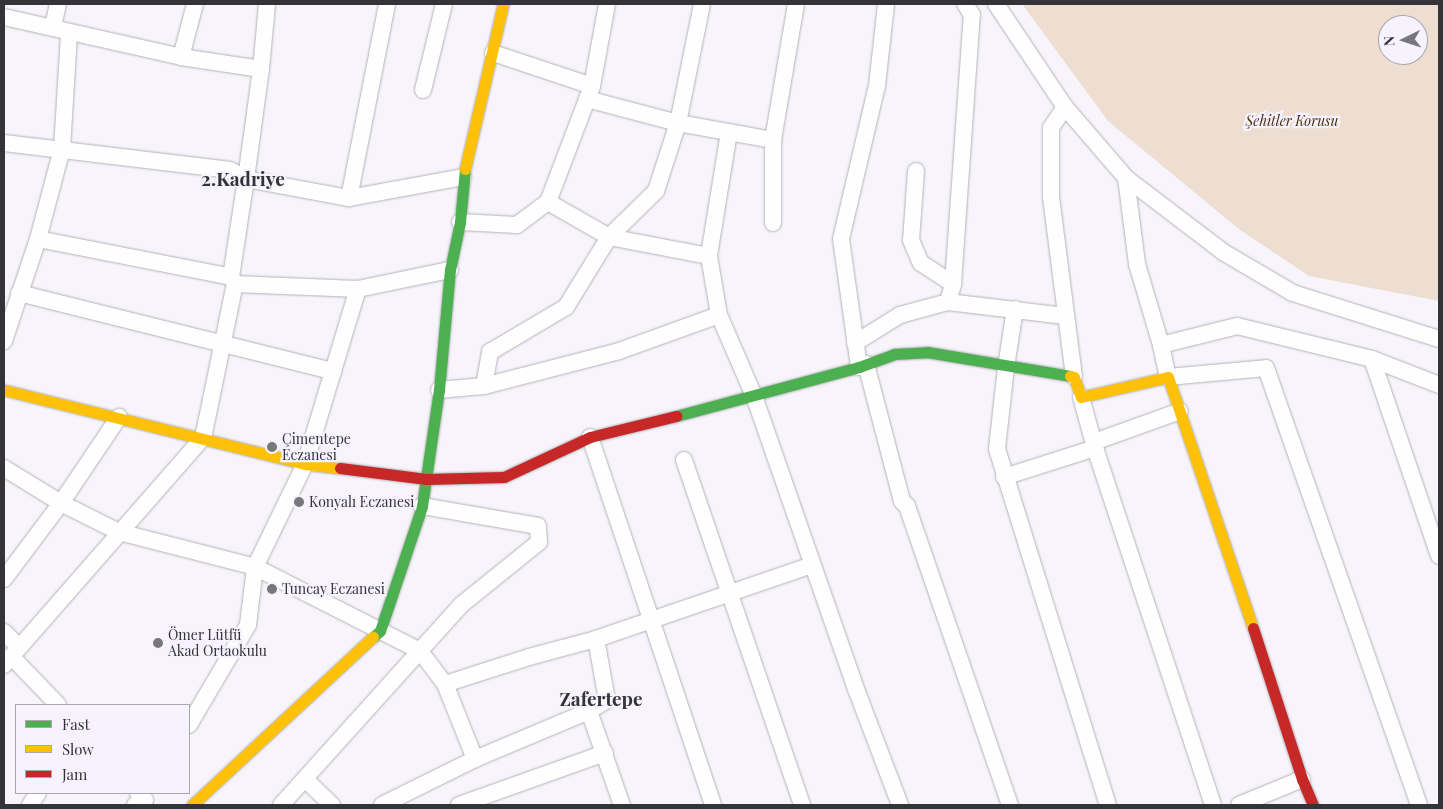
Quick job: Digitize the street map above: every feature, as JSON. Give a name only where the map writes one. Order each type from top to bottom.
[{"type":"street","points":[[53,27],[58,4]]},
{"type":"street","points":[[181,57],[194,4]]},
{"type":"street","points":[[11,656],[203,438],[223,344],[233,280],[261,69],[267,4]]},
{"type":"street","points":[[349,198],[387,4]]},
{"type":"street","points":[[423,90],[444,4]]},
{"type":"street","points":[[192,805],[380,631],[422,506],[439,390],[450,270],[460,222],[463,176],[493,53],[502,4]]},
{"type":"street","points":[[460,222],[517,225],[548,202],[590,93],[607,4]]},
{"type":"street","points":[[484,386],[490,352],[566,307],[609,237],[656,191],[678,123],[702,4]]},
{"type":"street","points":[[773,223],[773,140],[796,4]]},
{"type":"street","points":[[886,4],[877,86],[841,239],[855,343],[902,501],[907,506],[1010,805]]},
{"type":"street","points":[[948,302],[954,284],[972,14],[965,4]]},
{"type":"street","points":[[996,4],[1065,107],[1126,178],[1223,252],[1293,293],[1439,339]]},
{"type":"street","points":[[4,17],[181,57],[261,69]]},
{"type":"street","points":[[4,341],[38,239],[62,149],[69,33]]},
{"type":"street","points":[[493,53],[590,93],[678,123],[773,140]]},
{"type":"street","points":[[1065,107],[1051,128],[1052,197],[1065,316],[1074,377],[1094,445],[1213,805]]},
{"type":"street","points":[[729,132],[709,256],[719,315],[754,396],[812,565],[900,805]]},
{"type":"street","points":[[4,144],[62,149],[230,170],[246,178],[349,198],[463,176]]},
{"type":"street","points":[[916,171],[911,240],[922,263],[954,284]]},
{"type":"street","points":[[1126,178],[1138,264],[1168,377],[1224,537],[1302,779],[1313,805]]},
{"type":"street","points":[[548,202],[609,237],[709,256]]},
{"type":"street","points":[[38,239],[233,280],[358,289],[450,270]]},
{"type":"street","points":[[190,723],[248,625],[255,567],[305,464],[358,289]]},
{"type":"street","points":[[19,293],[333,371]]},
{"type":"street","points":[[855,343],[900,315],[948,302],[1065,316]]},
{"type":"street","points":[[1015,309],[1006,367],[997,449],[1004,477],[1108,805]]},
{"type":"street","points":[[439,390],[484,386],[620,351],[719,315]]},
{"type":"street","points":[[1161,345],[1237,326],[1372,359],[1439,384]]},
{"type":"street","points":[[4,390],[305,464],[426,479],[504,477],[590,437],[754,396],[862,366],[894,354],[926,352],[1074,377]]},
{"type":"street","points":[[1372,359],[1439,556]]},
{"type":"street","points":[[1081,397],[1168,377],[1266,368],[1419,805]]},
{"type":"street","points":[[1004,477],[1094,445],[1180,411]]},
{"type":"street","points":[[4,579],[61,503],[119,417]]},
{"type":"street","points":[[590,437],[714,805]]},
{"type":"street","points":[[684,460],[802,805]]},
{"type":"street","points":[[4,468],[61,503],[120,532],[255,567],[420,651],[445,684],[475,758]]},
{"type":"street","points":[[280,805],[306,780],[461,605],[539,542],[538,526],[422,506]]},
{"type":"street","points":[[445,684],[529,657],[596,639],[812,565]]},
{"type":"street","points":[[4,632],[11,656],[57,704]]},
{"type":"street","points":[[382,805],[475,758],[589,711],[607,700],[596,639]]},
{"type":"street","points":[[589,711],[622,805]]},
{"type":"street","points":[[459,805],[605,754]]},
{"type":"street","points":[[1238,805],[1302,779]]},
{"type":"street","points":[[306,780],[332,805]]},
{"type":"street","points":[[30,805],[37,794]]},
{"type":"green space","name":"Şehitler Korusu","points":[[1022,4],[1439,4],[1439,301],[1309,276],[1240,230],[1108,121]]},
{"type":"traffic: fast","points":[[373,637],[380,631],[422,506],[439,390],[450,270],[460,222],[465,169]]},
{"type":"traffic: fast","points":[[676,416],[859,367],[894,354],[927,352],[1070,376]]},
{"type":"traffic: slow","points":[[465,169],[503,4]]},
{"type":"traffic: slow","points":[[1070,376],[1074,377],[1081,397],[1168,377],[1253,628]]},
{"type":"traffic: slow","points":[[4,390],[305,464],[340,468]]},
{"type":"traffic: slow","points":[[192,805],[373,637]]},
{"type":"traffic: jam","points":[[340,468],[426,479],[504,477],[590,437],[676,416]]},
{"type":"traffic: jam","points":[[1253,628],[1302,779],[1313,805]]},
{"type":"place","name":"Çimentepe Eczanesi","points":[[272,447]]},
{"type":"place","name":"Konyalı Eczanesi","points":[[299,502]]},
{"type":"place","name":"Tuncay Eczanesi","points":[[272,589]]},
{"type":"place","name":"Ömer Lütfü Akad Ortaokulu","points":[[158,643]]},
{"type":"district","name":"2.Kadriye","points":[[243,179]]},
{"type":"district","name":"Zafertepe","points":[[601,699]]}]
